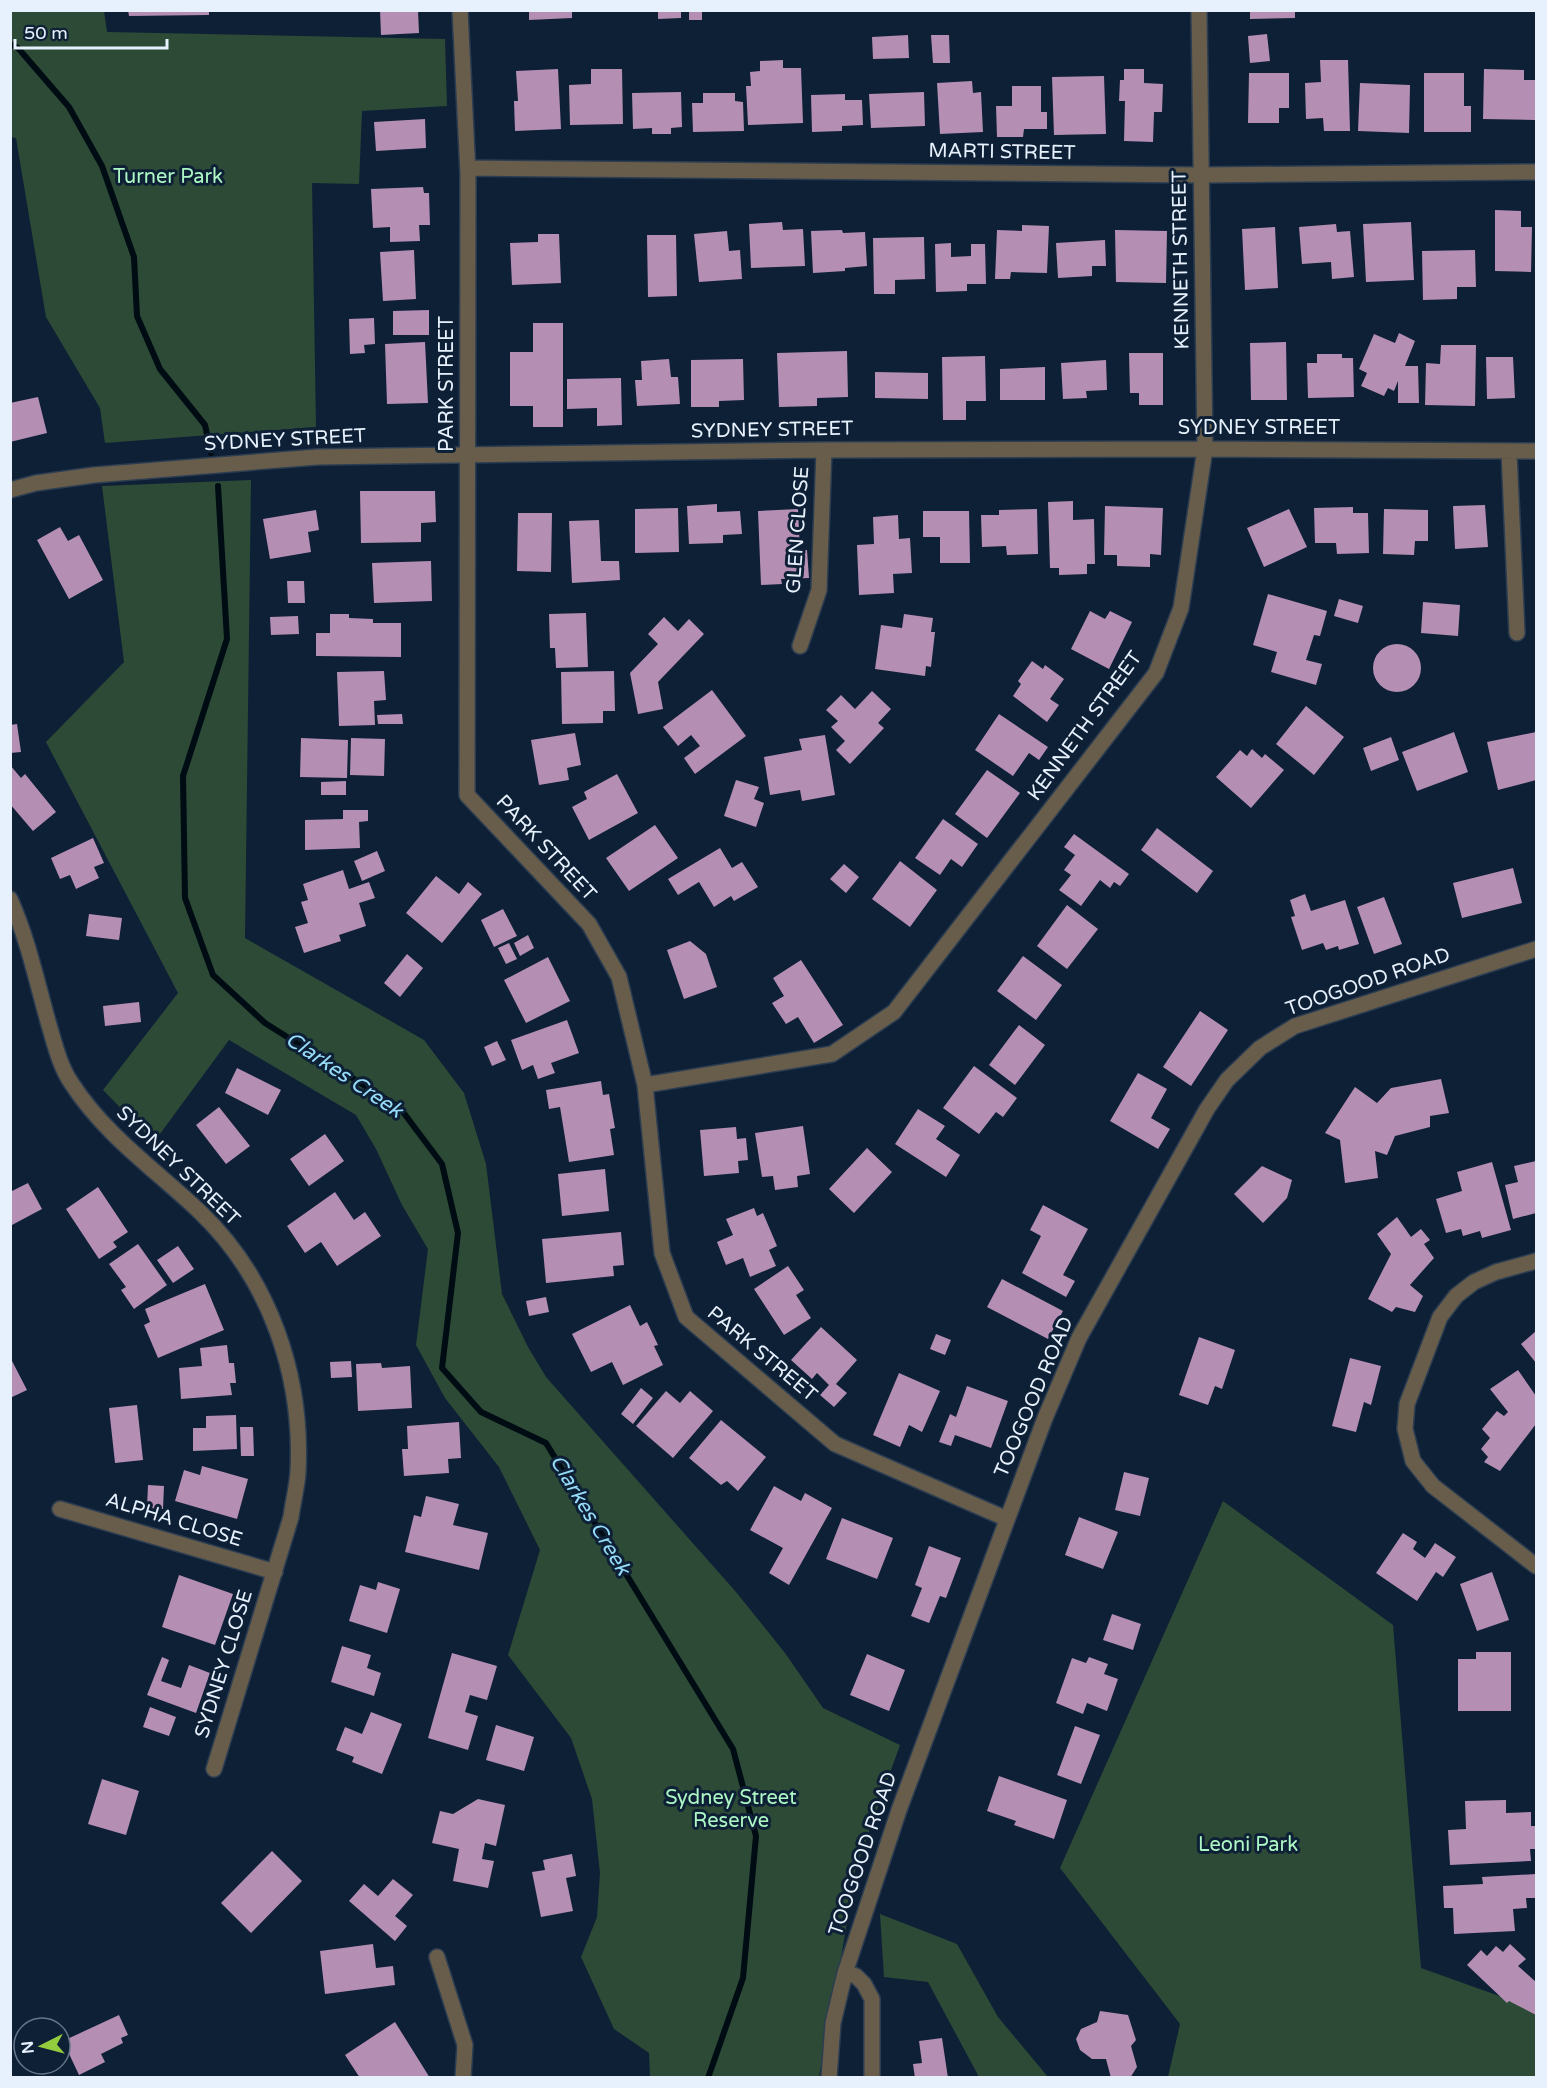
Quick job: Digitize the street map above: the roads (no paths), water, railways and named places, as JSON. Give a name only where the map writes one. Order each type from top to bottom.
[{"type":"street","name":"PARK STREET","points":[[460,10],[468,168],[467,795],[589,924],[619,976],[645,1085],[662,1253],[686,1317],[835,1444],[1007,1519]]},
{"type":"street","name":"KENNETH STREET","points":[[645,1085],[832,1054],[894,1012],[1156,673],[1182,608],[1205,449],[1199,10]]},
{"type":"street","name":"MARTI STREET","points":[[468,168],[1200,175],[1536,172]]},
{"type":"street","name":"SYDNEY STREET","points":[[10,490],[36,483],[94,475],[305,458],[824,450],[1536,451]]},
{"type":"street","name":"GLEN CLOSE","points":[[800,646],[819,590],[824,450]]},
{"type":"street","points":[[1509,452],[1517,633]]},
{"type":"street","name":"SYDNEY STREET","points":[[10,899],[57,1051],[70,1081],[87,1107],[103,1125],[202,1214],[235,1251],[261,1294],[282,1341],[292,1384],[298,1426],[298,1473],[291,1517],[275,1572]]},
{"type":"street","name":"TOOGOOD ROAD","points":[[829,2078],[833,2023],[845,1972],[899,1810],[1045,1418],[1079,1338],[1207,1109],[1227,1080],[1260,1048],[1296,1026],[1536,949]]},
{"type":"street","points":[[1536,1261],[1496,1272],[1474,1282],[1456,1296],[1440,1317],[1407,1404],[1405,1429],[1413,1461],[1433,1486],[1536,1566]]},
{"type":"street","name":"ALPHA CLOSE","points":[[60,1509],[275,1572]]},
{"type":"street","name":"SYDNEY CLOSE","points":[[214,1769],[275,1572]]},
{"type":"street","points":[[437,1957],[465,2045],[463,2078]]},
{"type":"street","points":[[845,1972],[856,1976],[864,1984],[872,1999],[872,2078]]},
{"type":"waterway","name":"Clarkes Creek","points":[[10,44],[18,48],[69,107],[102,166],[134,257],[137,316],[160,369],[205,425],[211,453]]},
{"type":"waterway","name":"Clarkes Creek","points":[[218,486],[227,639],[183,776],[185,898],[213,975],[265,1023],[400,1108],[442,1164],[458,1233],[442,1368],[481,1412],[546,1443],[733,1749],[756,1836],[743,1978],[708,2078]]},
{"type":"park label","name":"Turner Park","points":[[168,177]]},
{"type":"park label","name":"Sydney Street Reserve","points":[[731,1810]]},
{"type":"park label","name":"Leoni Park","points":[[1248,1845]]}]
